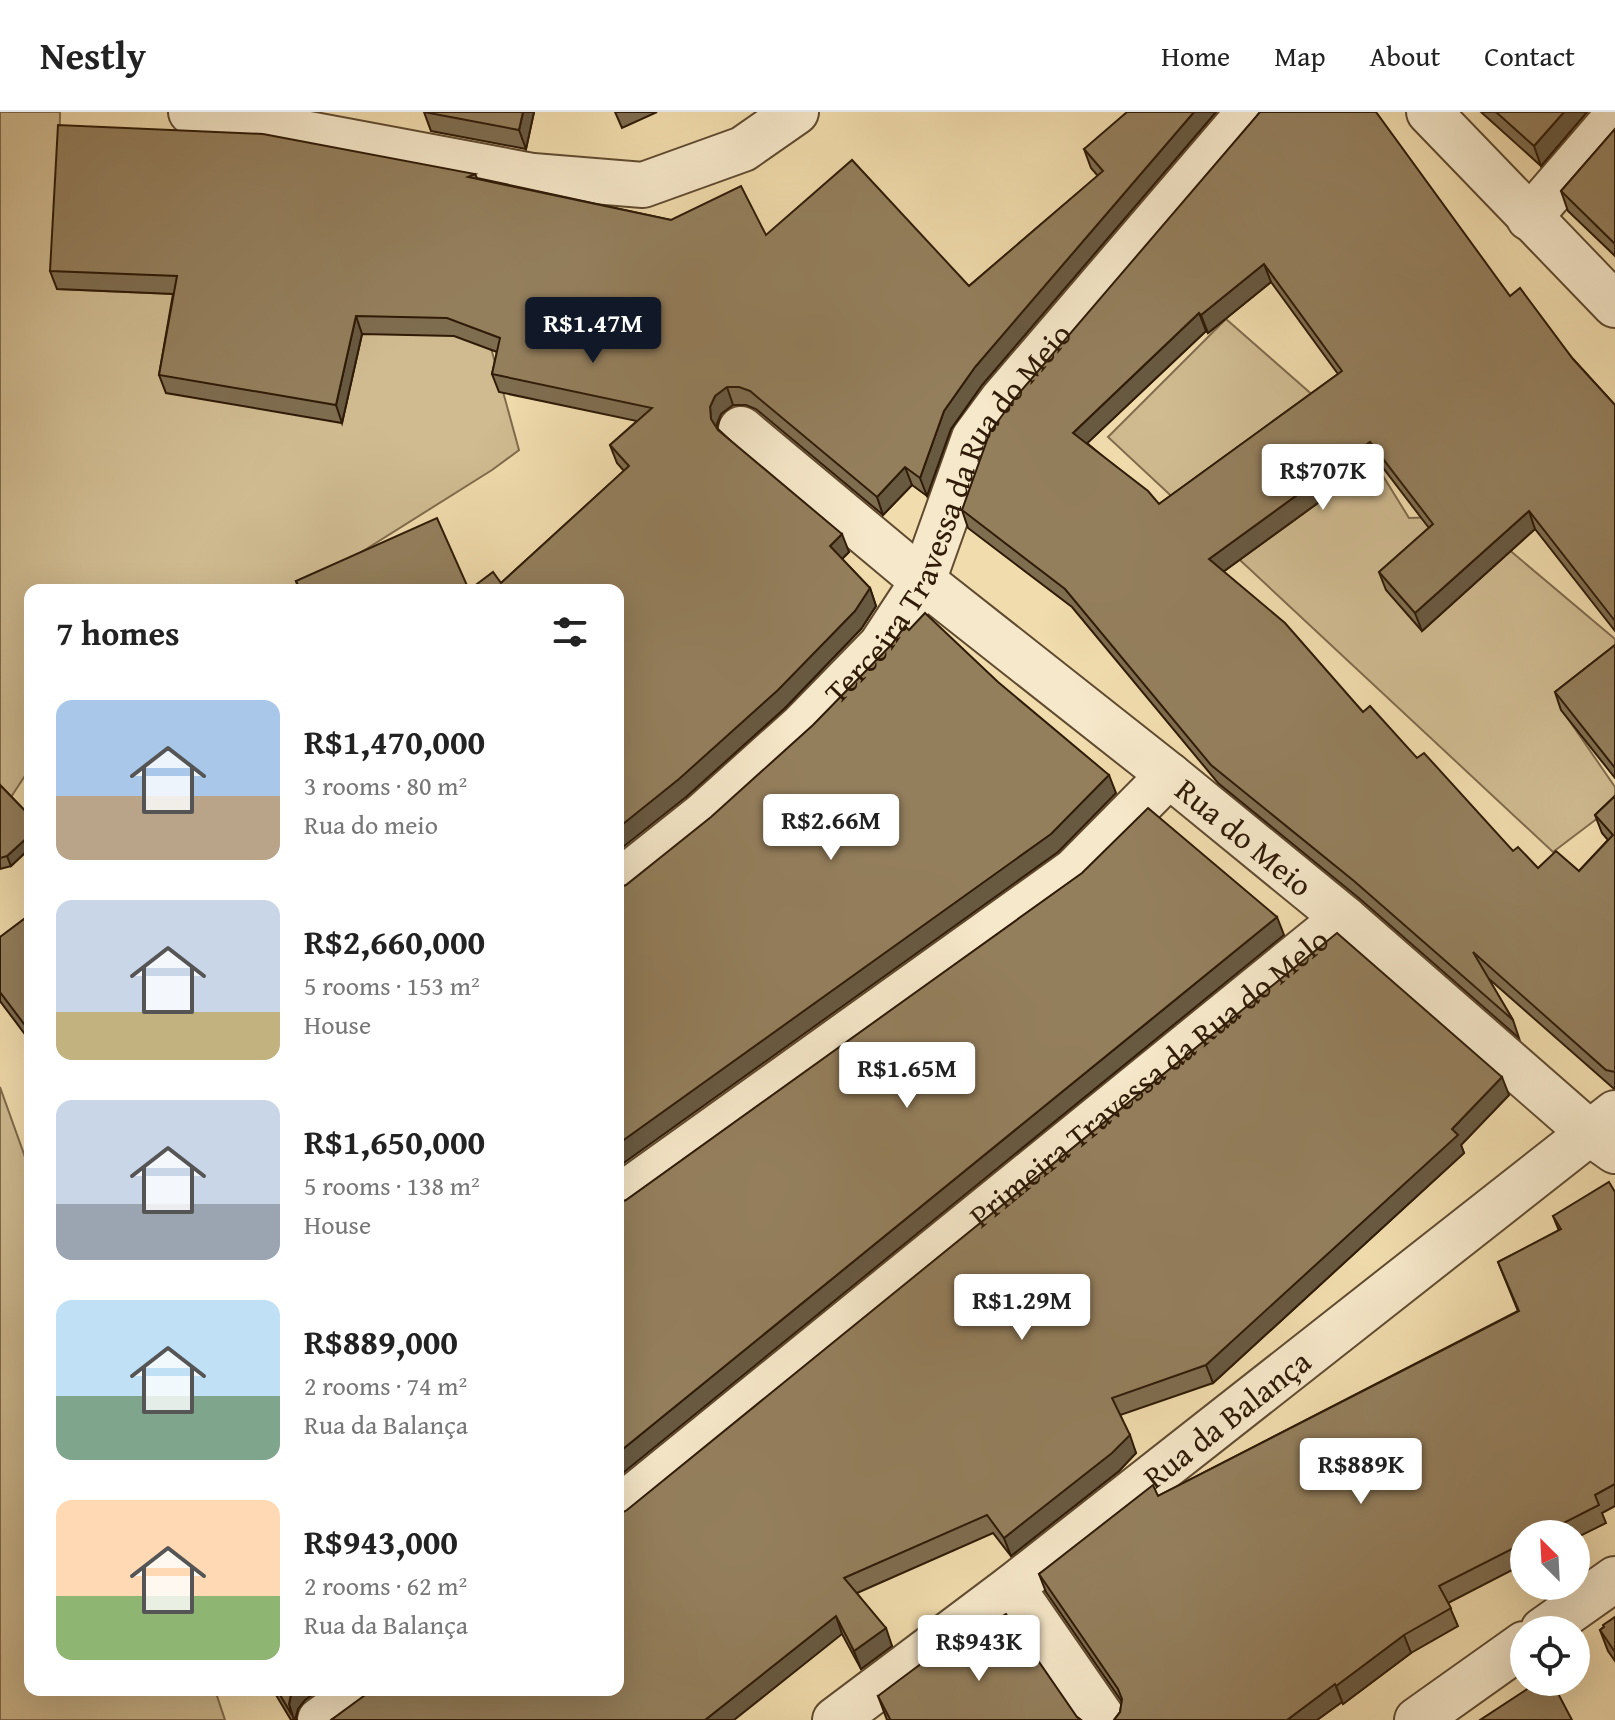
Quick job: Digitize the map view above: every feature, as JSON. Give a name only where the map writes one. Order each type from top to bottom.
[{"type":"street","points":[[191,112],[533,176],[643,185],[743,149],[796,112]]},
{"type":"street","name":"Terceira Travessa da Rua do Meio","points":[[624,878],[702,816],[802,726],[881,645],[923,581],[974,438],[1002,400],[1249,112]]},
{"type":"street","points":[[1429,112],[1615,305]]},
{"type":"street","points":[[1529,218],[1615,118]]},
{"type":"street","points":[[741,429],[923,581]]},
{"type":"street","name":"Rua do Meio","points":[[923,581],[1169,775],[1607,1133]]},
{"type":"street","points":[[624,1194],[1074,871],[1169,775]]},
{"type":"street","name":"Primeira Travessa da Rua do Melo","points":[[624,1504],[1344,918]]},
{"type":"street","name":"Rua da Balança","points":[[835,1720],[1607,1133]]},
{"type":"street","points":[[1563,1616],[1615,1579]]},
{"type":"street","points":[[1012,1587],[1104,1720]]},
{"type":"street","points":[[1417,1720],[1510,1654]]},
{"type":"street","points":[[320,1720],[354,1696]]},
{"type":"shaded area","points":[[0,112],[60,112],[57,289],[175,294],[488,337],[519,450],[311,584],[24,584],[24,777],[0,814]]},
{"type":"shaded area","points":[[1226,319],[1357,434],[1409,518],[1469,516],[1615,639],[1615,668],[1562,710],[1615,787],[1615,805],[1553,852],[1108,437]]},
{"type":"shaded area","points":[[0,1087],[24,1154],[24,1696],[217,1696],[225,1720],[0,1720]]},
{"type":"building","points":[[424,112],[523,112],[519,130]]},
{"type":"building","points":[[1127,112],[1194,112],[975,367],[944,411],[920,478],[905,467],[877,497],[750,391],[727,387],[715,396],[710,407],[711,419],[718,430],[842,534],[830,546],[870,588],[855,611],[778,690],[679,779],[624,823],[624,584],[477,584],[493,572],[501,583],[629,466],[610,445],[652,408],[492,374],[500,338],[447,318],[356,316],[336,405],[159,375],[177,276],[50,271],[58,125],[263,134],[475,174],[468,177],[671,220],[741,186],[766,235],[852,160],[969,286],[1103,171],[1084,149]]},
{"type":"building","points":[[1260,112],[1376,112],[1510,296],[1520,288],[1573,359],[1615,405],[1615,621],[1529,511],[1415,613],[1379,572],[1433,524],[1370,442],[1209,559],[1285,623],[1363,712],[1370,706],[1417,758],[1424,753],[1513,851],[1518,847],[1538,868],[1556,851],[1579,871],[1613,835],[1595,815],[1615,796],[1615,1072],[1606,1070],[1473,952],[1513,1020],[1354,881],[1211,765],[1065,589],[962,510],[990,432],[1015,398]],"holes":[[[1264,264],[1342,371],[1159,504],[1148,491],[1073,433],[1199,313],[1201,315]]]},
{"type":"building","points":[[1496,112],[1564,112],[1534,146]]},
{"type":"building","points":[[1615,129],[1615,244],[1561,191]]},
{"type":"building","points":[[437,518],[466,584],[297,584],[296,581]]},
{"type":"building","points":[[925,613],[998,682],[1109,775],[1051,834],[624,1140],[624,886],[711,817],[813,725],[892,644],[905,626],[909,630]]},
{"type":"building","points":[[1615,645],[1615,768],[1555,692]]},
{"type":"building","points":[[0,785],[24,810],[24,840],[7,856],[0,858]]},
{"type":"building","points":[[1148,808],[1277,917],[624,1448],[624,1201],[1082,873]]},
{"type":"building","points":[[24,919],[24,1024],[0,992],[0,937]]},
{"type":"building","points":[[1337,933],[1502,1077],[1452,1129],[1458,1135],[1206,1365],[1112,1398],[1130,1435],[1112,1453],[1004,1538],[987,1515],[844,1578],[886,1628],[854,1651],[836,1616],[705,1720],[331,1720],[364,1696],[624,1696],[624,1512]]},
{"type":"building","points":[[1609,1182],[1615,1192],[1615,1484],[1595,1495],[1599,1505],[1570,1520],[1510,1520],[1510,1550],[1439,1586],[1451,1608],[1404,1635],[1287,1720],[1114,1720],[1120,1712],[1122,1699],[1118,1689],[1039,1574],[1153,1485],[1158,1496],[1519,1311],[1498,1262],[1561,1229],[1553,1216]]},
{"type":"building","points":[[1006,1614],[1081,1720],[889,1720],[878,1696],[926,1660]]},
{"type":"building","points":[[1615,1617],[1615,1652],[1600,1630]]},
{"type":"building","points":[[281,1696],[291,1696],[292,1715]]},
{"type":"building","points":[[1517,1696],[1559,1696],[1572,1720],[1480,1720]]}]
